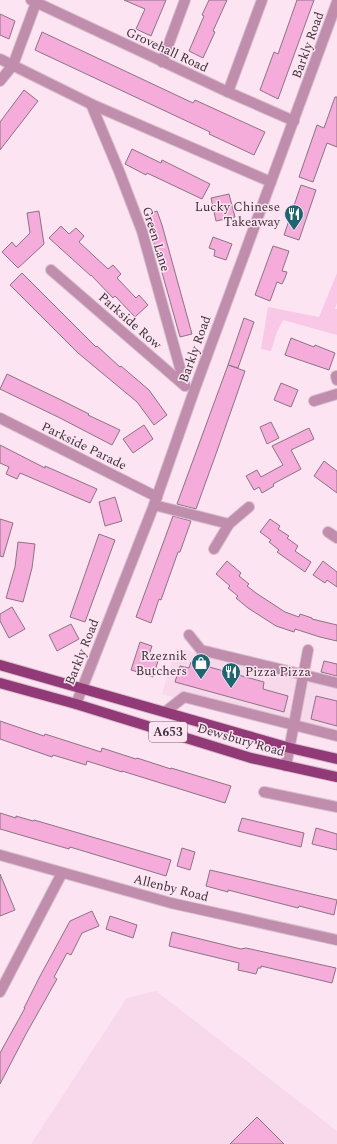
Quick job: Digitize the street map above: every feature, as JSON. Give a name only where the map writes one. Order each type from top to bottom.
[{"type":"main road","name":"Dewsbury Road","points":[[0,665],[290,748],[337,759]]},
{"type":"main road","name":"Dewsbury Road","points":[[0,683],[76,704],[251,758],[337,777]]},
{"type":"street","points":[[162,62],[185,0]]},
{"type":"street","points":[[228,92],[262,0]]},
{"type":"street","points":[[0,81],[12,65],[34,1]]},
{"type":"street","name":"Grovehall Road","points":[[34,1],[162,62],[294,121]]},
{"type":"street","name":"Barkly Road","points":[[76,704],[156,501],[189,388],[271,182],[337,2]]},
{"type":"street","points":[[0,59],[91,104],[271,182]]},
{"type":"street","name":"Green Lane","points":[[91,104],[142,231],[189,388]]},
{"type":"street","name":"Parkside Row","points":[[51,270],[189,388]]},
{"type":"street","points":[[314,401],[337,394]]},
{"type":"street","name":"Parkside Parade","points":[[0,418],[156,501],[229,524]]},
{"type":"street","points":[[214,550],[229,524],[249,507]]},
{"type":"street","points":[[328,532],[337,538]]},
{"type":"street","points":[[189,635],[201,650],[337,683]]},
{"type":"street","points":[[286,766],[308,650]]},
{"type":"street","points":[[165,712],[184,697],[337,736]]},
{"type":"street","points":[[264,792],[337,807]]},
{"type":"street","name":"Allenby Road","points":[[0,855],[170,903],[337,940]]},
{"type":"street","points":[[0,992],[62,873]]},
{"type":"shaded area","points":[[337,273],[337,303],[335,309],[337,309],[337,335],[283,320],[277,332],[271,351],[261,349],[268,307],[319,317]]},
{"type":"shaded area","points":[[176,648],[337,689],[337,741],[162,694]]},
{"type":"shaded area","points":[[156,991],[337,1131],[337,1144],[31,1144],[127,998]]},
{"type":"building","points":[[124,0],[166,0],[151,36],[136,29],[145,9]]},
{"type":"building","points":[[209,0],[227,0],[203,58],[189,51]]},
{"type":"building","points":[[297,0],[314,0],[278,99],[260,90],[274,52],[278,54]]},
{"type":"building","points":[[0,14],[15,21],[9,39],[0,35]]},
{"type":"building","points":[[42,32],[193,103],[195,100],[265,132],[254,155],[209,134],[210,132],[35,50]]},
{"type":"building","points":[[24,90],[38,101],[0,150],[0,122]]},
{"type":"building","points":[[335,97],[337,97],[337,147],[327,143],[313,182],[299,177],[317,125],[324,128]]},
{"type":"building","points":[[132,149],[161,163],[162,160],[210,184],[202,199],[147,173],[146,175],[125,164]]},
{"type":"building","points":[[301,185],[316,190],[299,240],[284,235]]},
{"type":"building","points":[[229,194],[235,217],[216,221],[211,198]]},
{"type":"building","points":[[39,211],[44,244],[18,268],[2,252],[12,242],[16,247],[30,233],[27,213]]},
{"type":"building","points":[[157,211],[192,334],[180,337],[146,215]]},
{"type":"building","points":[[61,226],[69,234],[76,228],[84,236],[79,242],[108,269],[113,265],[121,274],[117,278],[136,298],[139,295],[148,305],[135,317],[115,296],[113,298],[91,275],[49,238]]},
{"type":"building","points":[[213,237],[232,244],[226,260],[214,256],[215,250],[209,248]]},
{"type":"building","points":[[273,246],[289,251],[282,271],[287,272],[285,278],[282,284],[277,282],[270,301],[255,295]]},
{"type":"building","points":[[22,273],[96,347],[97,346],[149,390],[167,415],[154,425],[137,402],[78,353],[10,285]]},
{"type":"building","points":[[244,318],[254,322],[238,368],[228,365]]},
{"type":"building","points":[[291,338],[335,353],[329,370],[285,355]]},
{"type":"building","points":[[228,365],[245,371],[196,509],[177,504]]},
{"type":"building","points":[[7,374],[120,430],[112,445],[0,389]]},
{"type":"building","points":[[281,383],[298,390],[291,407],[274,400]]},
{"type":"building","points":[[271,422],[279,438],[267,444],[260,427]]},
{"type":"building","points":[[144,425],[153,439],[133,453],[123,439]]},
{"type":"building","points":[[309,428],[314,439],[291,450],[301,469],[273,484],[274,486],[262,493],[259,487],[254,490],[246,476],[257,470],[261,477],[283,465],[272,446]]},
{"type":"building","points":[[0,445],[45,468],[45,466],[97,489],[90,503],[20,473],[17,479],[6,474],[9,467],[0,463]]},
{"type":"building","points":[[324,461],[337,471],[337,493],[314,476]]},
{"type":"building","points":[[115,497],[122,521],[105,526],[99,502]]},
{"type":"building","points":[[173,516],[191,521],[161,600],[159,599],[151,623],[136,617]]},
{"type":"building","points":[[0,519],[13,523],[3,557],[0,556]]},
{"type":"building","points":[[270,519],[280,526],[278,529],[289,536],[287,538],[298,546],[295,551],[311,562],[305,572],[277,552],[279,550],[269,542],[271,540],[260,532]]},
{"type":"building","points":[[99,534],[115,540],[85,622],[70,617]]},
{"type":"building","points":[[18,542],[35,544],[32,568],[23,602],[6,598],[15,567]]},
{"type":"building","points":[[227,561],[241,573],[239,576],[249,584],[247,586],[285,612],[299,617],[300,614],[312,619],[337,625],[337,641],[295,629],[294,632],[276,626],[248,608],[236,598],[238,596],[228,588],[230,586],[216,574]]},
{"type":"building","points":[[323,561],[337,572],[337,587],[327,580],[325,583],[313,575]]},
{"type":"building","points":[[12,607],[25,629],[9,638],[0,621],[0,614]]},
{"type":"building","points":[[71,624],[79,639],[57,651],[49,635]]},
{"type":"building","points":[[140,642],[152,646],[149,655],[159,658],[153,677],[131,670]]},
{"type":"building","points":[[324,661],[337,664],[337,676],[321,672]]},
{"type":"building","points":[[191,662],[264,682],[263,689],[288,696],[284,712],[175,682],[180,666],[189,668]]},
{"type":"building","points":[[316,696],[337,701],[337,726],[311,719]]},
{"type":"building","points":[[0,721],[44,736],[45,734],[101,752],[102,748],[231,786],[225,803],[87,761],[86,765],[53,755],[52,757],[0,739]]},
{"type":"building","points":[[0,813],[16,818],[16,816],[34,820],[171,860],[166,876],[70,847],[69,849],[0,829]]},
{"type":"building","points":[[242,818],[304,833],[301,847],[238,831]]},
{"type":"building","points":[[316,828],[337,834],[337,850],[312,844]]},
{"type":"building","points":[[182,848],[195,852],[190,870],[177,866]]},
{"type":"building","points":[[210,870],[337,900],[334,915],[206,886]]},
{"type":"building","points":[[0,874],[15,910],[0,916]]},
{"type":"building","points":[[92,911],[99,926],[82,933],[71,955],[67,953],[54,977],[57,979],[0,1084],[0,1053],[25,1008],[39,978],[70,921]]},
{"type":"building","points":[[110,916],[137,925],[133,938],[106,929]]},
{"type":"building","points":[[172,932],[241,949],[246,948],[336,968],[332,983],[261,966],[261,968],[258,968],[256,974],[238,970],[239,963],[169,946]]},
{"type":"building","points":[[257,1117],[284,1144],[230,1144]]},
{"type":"place","name":"Lucky Chinese Takeaway","points":[[294,231]]},
{"type":"place","name":"Rzeznik Butchers","points":[[201,680]]},
{"type":"place","name":"Pizza Pizza","points":[[231,689]]}]
